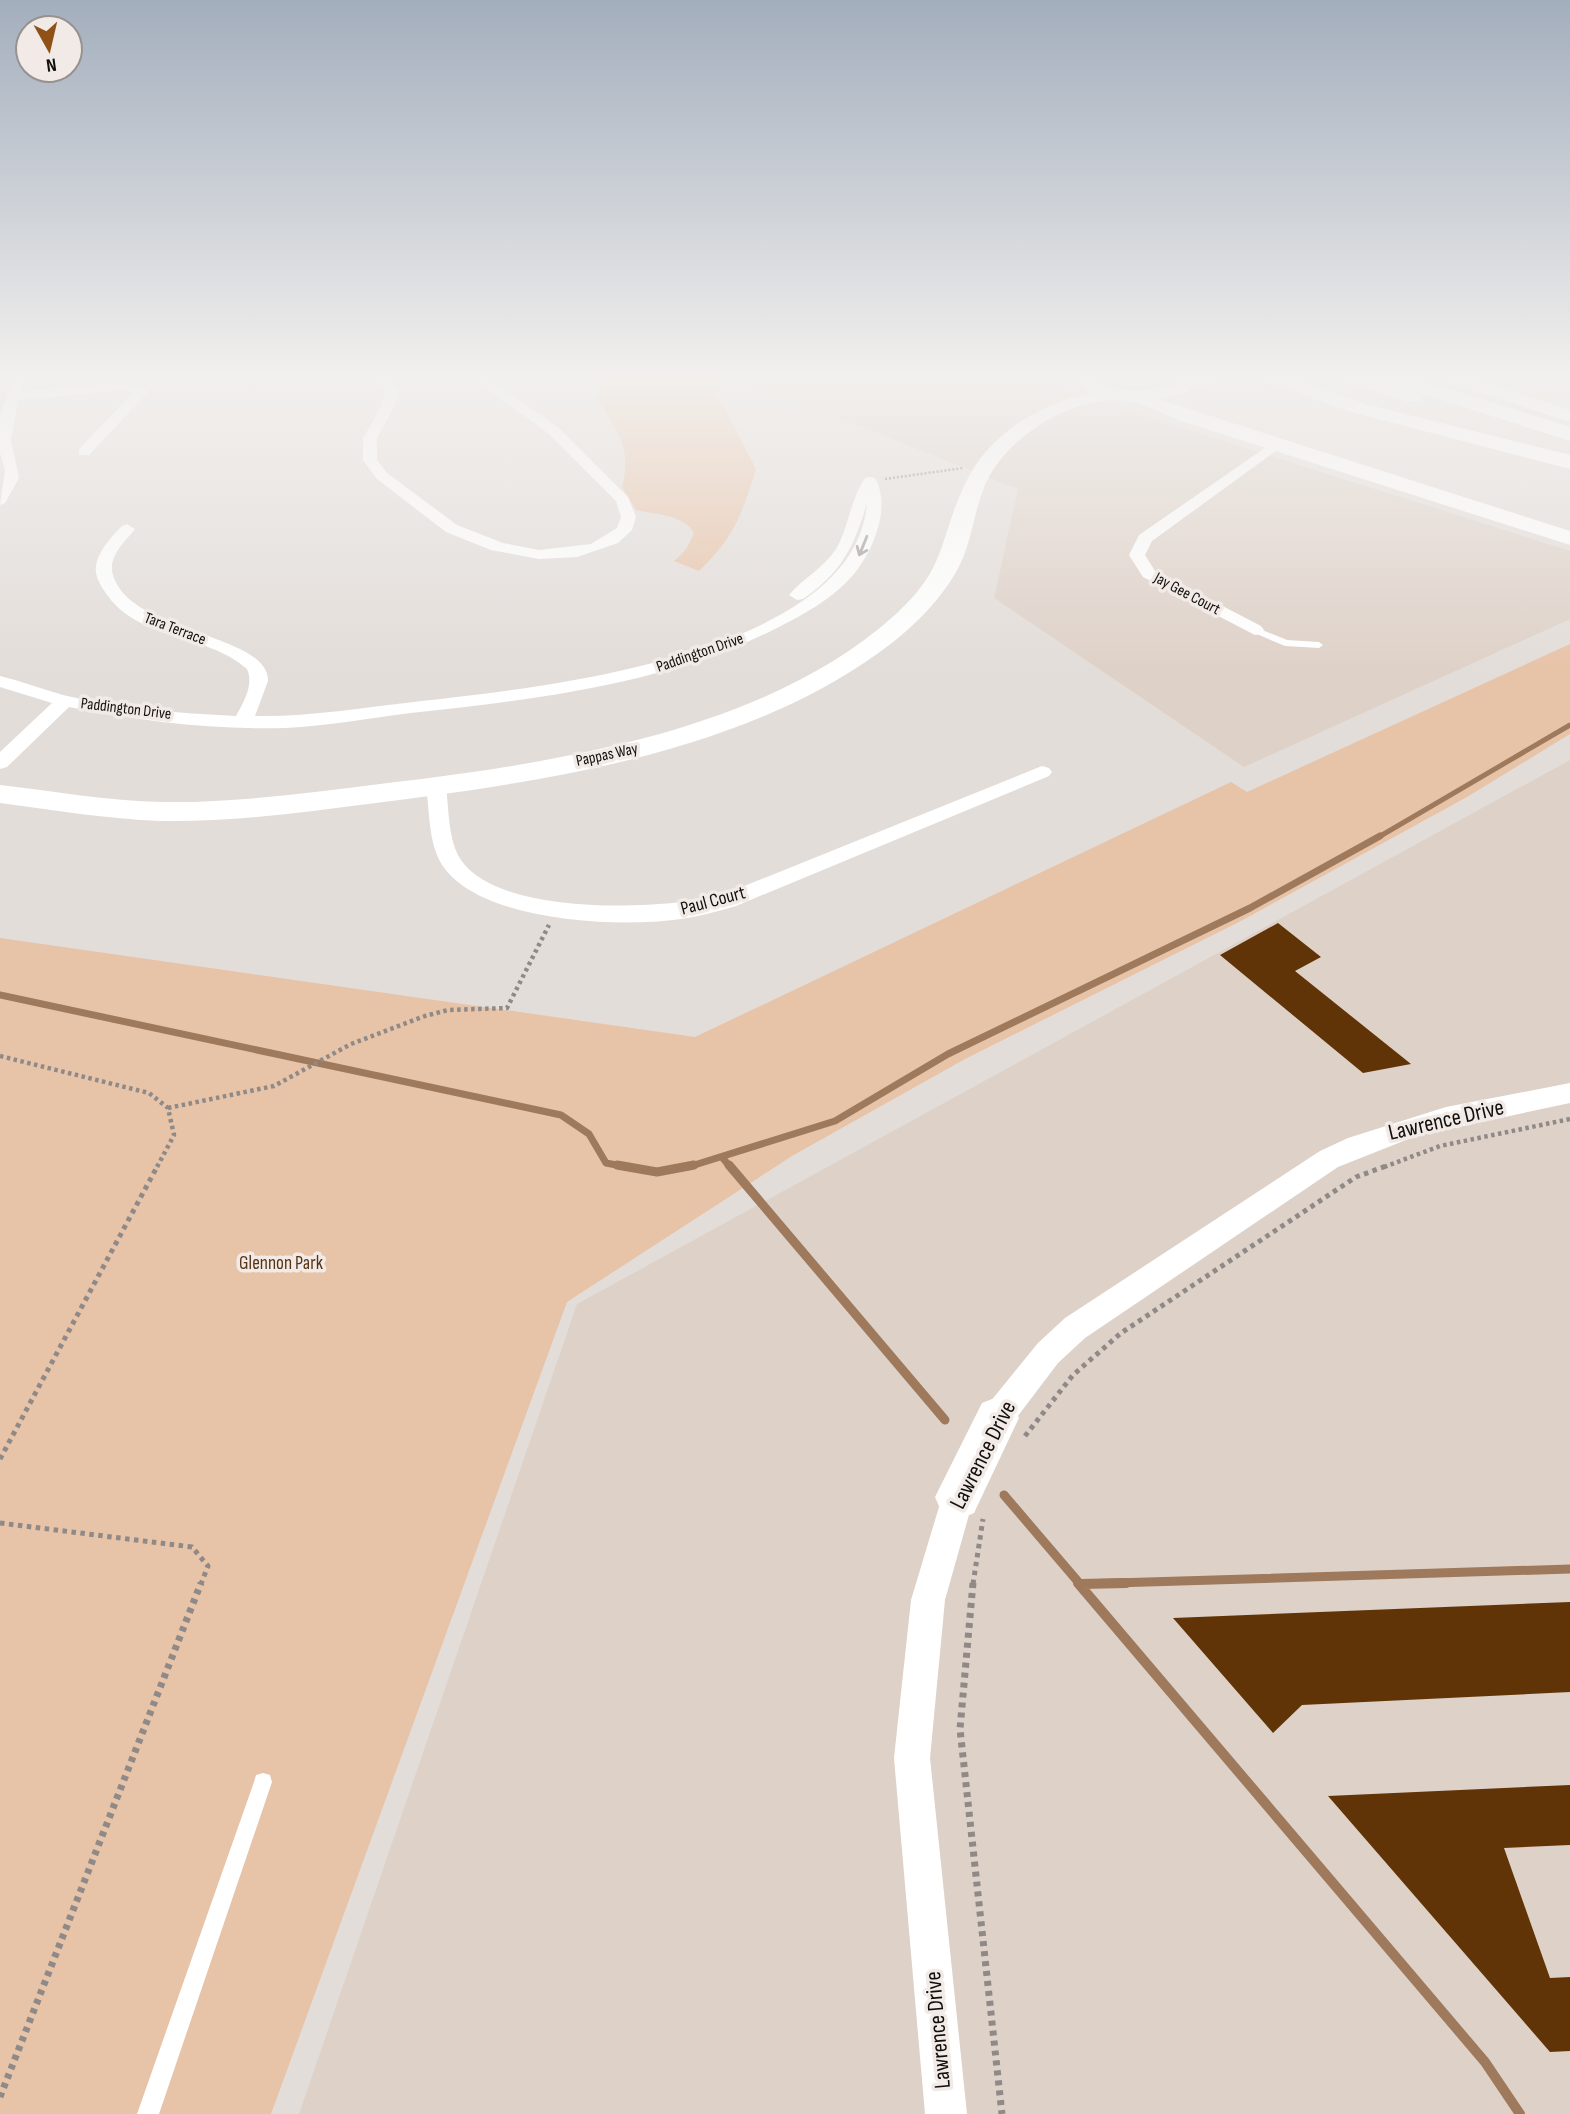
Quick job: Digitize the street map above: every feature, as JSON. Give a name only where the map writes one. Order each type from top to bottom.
[{"type":"street","points":[[0,500],[11,484],[13,473]]},
{"type":"street","points":[[379,473],[452,529],[467,537],[526,554],[553,555],[606,544],[623,533],[629,522],[629,510],[623,500],[596,473]]},
{"type":"street","name":"Pappas Way","points":[[0,793],[134,810],[239,810],[436,787],[649,746],[724,721],[857,657],[912,611],[947,569],[981,473]]},
{"type":"street","name":"Jay Gee Court","points":[[1236,473],[1145,538],[1137,555],[1149,574],[1255,630]]},
{"type":"street","points":[[1363,473],[1570,538]]},
{"type":"street","name":"Paddington Drive","points":[[0,681],[65,701],[128,711],[243,721],[293,721],[511,699],[621,678],[681,662],[761,631],[825,594],[845,577],[862,552],[877,497],[867,485]]},
{"type":"street","name":"Tara Terrace","points":[[127,529],[108,552],[104,566],[105,580],[118,598],[142,617],[178,634],[226,648],[254,665],[259,675],[257,688],[243,721]]},
{"type":"street","name":"Paddington Drive","points":[[0,763],[65,701]]},
{"type":"street","name":"Paul Court","points":[[436,787],[446,850],[453,864],[485,891],[518,902],[638,914],[699,909],[728,901],[1042,772]]},
{"type":"street","name":"Lawrence Drive","points":[[946,2114],[912,1758],[929,1600],[972,1502],[1048,1353],[1075,1328],[1329,1159],[1359,1143],[1409,1126],[1570,1093]]},
{"type":"lane","points":[[1255,630],[1285,643],[1319,645]]},
{"type":"lane","points":[[148,2114],[263,1782]]},
{"type":"path","points":[[867,485],[935,473]]},
{"type":"path","points":[[168,1108],[201,1099],[252,1093],[289,1079],[325,1057],[368,1037],[436,1013],[457,1008],[490,1012],[507,1008],[550,922],[536,920]]},
{"type":"path","points":[[0,1056],[115,1082],[149,1093],[168,1108],[174,1135],[0,1458]]},
{"type":"path","points":[[1009,1430],[1121,1333],[1356,1177],[1440,1146],[1570,1119]]},
{"type":"path","points":[[972,1502],[978,1538],[969,1608],[960,1730],[1002,2114]]},
{"type":"path","points":[[0,1523],[192,1547],[208,1566],[0,2096]]},
{"type":"shaded area","points":[[977,473],[1323,473],[1570,551],[1570,619],[1244,767],[994,598],[1018,489]]},
{"type":"shaded area","points":[[1570,760],[1570,2114],[299,2114],[577,1304]]},
{"type":"green space","points":[[625,473],[755,473],[746,500],[729,536],[699,571],[674,561],[692,538],[694,533],[690,527],[668,516],[636,510],[622,487]]},
{"type":"green space","name":"Glennon Park","points":[[1570,644],[1570,734],[1467,797],[1239,922],[965,1059],[792,1156],[567,1302],[271,2114],[0,2114],[0,938],[695,1037],[1231,782],[1247,792]]},
{"type":"building","points":[[1278,923],[1321,957],[1295,971],[1411,1064],[1363,1073],[1220,955]]},
{"type":"building","points":[[1570,1602],[1570,1692],[1302,1705],[1273,1733],[1173,1618]]},
{"type":"building","points":[[1570,1785],[1570,1845],[1504,1848],[1550,1978],[1570,1977],[1570,2051],[1550,2052],[1328,1796]]},
{"type":"waterway","points":[[1377,838],[1570,725]]},
{"type":"waterway","points":[[688,1167],[835,1121],[948,1054],[1250,908],[1380,836]]},
{"type":"waterway","points":[[0,995],[561,1115],[589,1134],[606,1163],[627,1167]]},
{"type":"waterway","points":[[722,1157],[730,1167]]},
{"type":"waterway","points":[[617,1165],[657,1172],[694,1165]]},
{"type":"waterway","points":[[729,1165],[945,1420]]},
{"type":"waterway","points":[[1004,1495],[1080,1584]]},
{"type":"waterway","points":[[1126,1583],[1081,1584],[1570,1569]]},
{"type":"waterway","points":[[1078,1583],[1485,2062],[1520,2114]]}]
